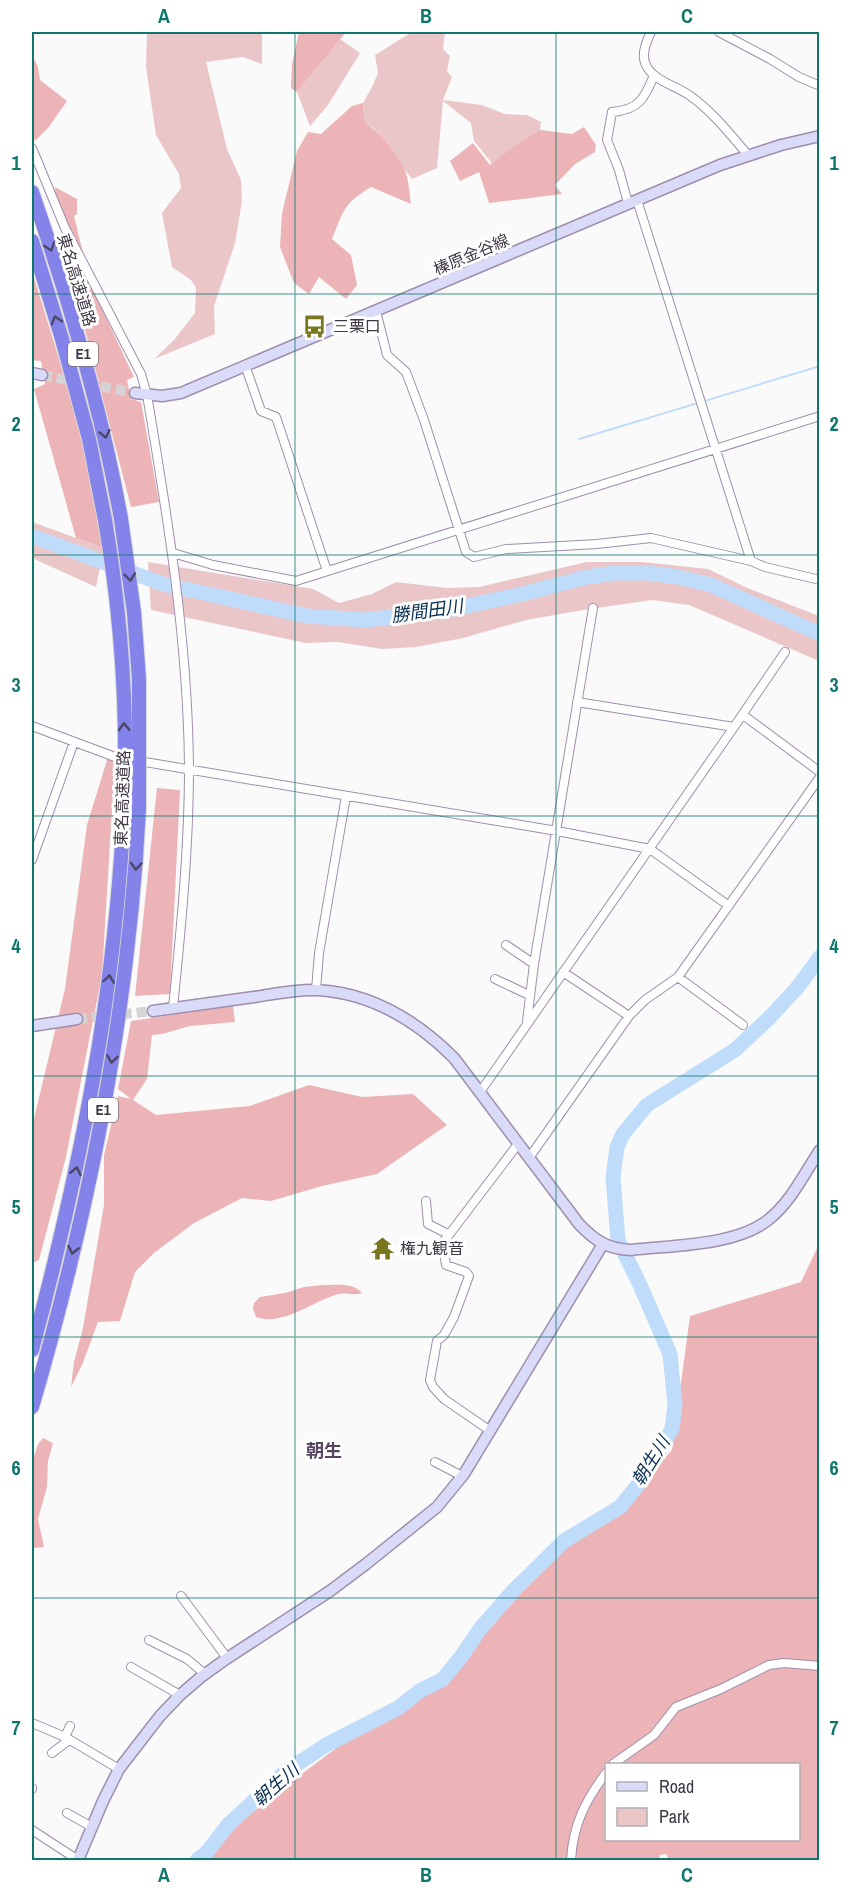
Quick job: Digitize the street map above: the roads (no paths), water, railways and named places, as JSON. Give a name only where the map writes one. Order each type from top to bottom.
[{"type":"highway","name":"東名高速道路","points":[[32,192],[91,381],[113,472],[134,612],[139,679],[139,808],[136,867],[123,987],[108,1084],[73,1253],[32,1407]]},
{"type":"highway","name":"東名高速道路","points":[[32,241],[89,439],[105,520],[120,634],[126,765],[121,867],[112,960],[94,1075],[75,1175],[32,1350]]},
{"type":"street","points":[[651,32],[644,52],[646,66],[654,75],[690,96],[717,119],[748,155]]},
{"type":"street","points":[[718,32],[819,86]]},
{"type":"street","points":[[654,75],[646,95],[639,104],[612,112],[607,140],[632,201],[717,447],[751,561]]},
{"type":"street","name":"榛原金谷線","points":[[141,394],[162,396],[181,393],[720,165],[781,145],[819,136]]},
{"type":"street","points":[[32,148],[65,228],[141,374],[141,394],[173,554],[185,669],[189,768],[185,870],[173,1008]]},
{"type":"street","points":[[376,310],[387,355],[406,372],[424,420],[466,552],[474,557],[506,549],[597,544],[651,538],[751,561],[765,567],[819,580]]},
{"type":"street","points":[[245,365],[261,411],[276,417],[327,571]]},
{"type":"street","points":[[173,554],[213,565],[296,581],[819,416]]},
{"type":"street","points":[[527,1022],[529,995],[593,608]]},
{"type":"street","points":[[480,1092],[785,652]]},
{"type":"street","points":[[578,702],[734,727]]},
{"type":"street","points":[[743,715],[819,772]]},
{"type":"street","points":[[32,726],[115,757],[557,831],[650,849],[729,906]]},
{"type":"street","points":[[32,860],[74,742]]},
{"type":"street","points":[[529,1158],[629,1016],[645,1000],[678,977],[819,777]]},
{"type":"street","points":[[316,990],[319,953],[346,796]]},
{"type":"street","points":[[506,945],[534,964]]},
{"type":"street","points":[[563,972],[629,1016]]},
{"type":"street","points":[[678,977],[743,1025]]},
{"type":"street","points":[[495,979],[529,995]]},
{"type":"street","points":[[153,1011],[278,993],[316,990],[365,1000],[415,1024],[434,1038],[454,1058],[579,1224],[603,1244],[616,1249],[631,1250],[728,1239],[749,1232],[768,1220],[782,1206],[819,1150]]},
{"type":"street","points":[[32,1026],[77,1019]]},
{"type":"street","points":[[489,1431],[444,1399],[430,1380],[437,1341],[444,1335],[454,1317],[469,1276],[465,1272],[446,1265],[443,1245],[448,1234],[518,1144]]},
{"type":"street","points":[[426,1201],[428,1224],[448,1234]]},
{"type":"street","points":[[32,1830],[78,1860],[119,1769],[160,1716],[180,1695],[227,1658],[327,1593],[438,1507],[462,1476],[603,1244]]},
{"type":"street","points":[[435,1462],[462,1476]]},
{"type":"street","points":[[181,1596],[227,1658]]},
{"type":"street","points":[[149,1640],[187,1659],[205,1674]]},
{"type":"street","points":[[613,1763],[654,1735],[676,1707],[721,1689],[769,1665],[784,1663],[819,1666]]},
{"type":"street","points":[[131,1667],[180,1695]]},
{"type":"street","points":[[32,1723],[67,1738],[119,1769]]},
{"type":"street","points":[[52,1753],[67,1738],[70,1726]]},
{"type":"street","points":[[571,1860],[577,1822],[605,1774]]},
{"type":"street","points":[[67,1813],[92,1827]]},
{"type":"waterway","points":[[579,439],[820,366]]},
{"type":"waterway","name":"勝間田川","points":[[32,536],[163,584],[307,616],[365,620],[445,611],[587,577],[614,573],[649,573],[711,585],[820,634]]},
{"type":"waterway","name":"朝生川","points":[[197,1860],[207,1852],[228,1825],[285,1772],[326,1745],[398,1708],[421,1690],[442,1680],[480,1629],[514,1590],[564,1541],[620,1507],[642,1480],[672,1429],[675,1405],[670,1354],[618,1240],[613,1177],[617,1147],[623,1134],[647,1105],[735,1050],[797,988],[820,957]]},
{"type":"tunnel","points":[[42,375],[135,393]]},
{"type":"tunnel","points":[[77,1019],[153,1011]]},
{"type":"place","name":"三栗口","points":[[315,326]]},
{"type":"place","name":"権九観音","points":[[382,1248]]},
{"type":"district","name":"朝生","points":[[324,1451]]}]
